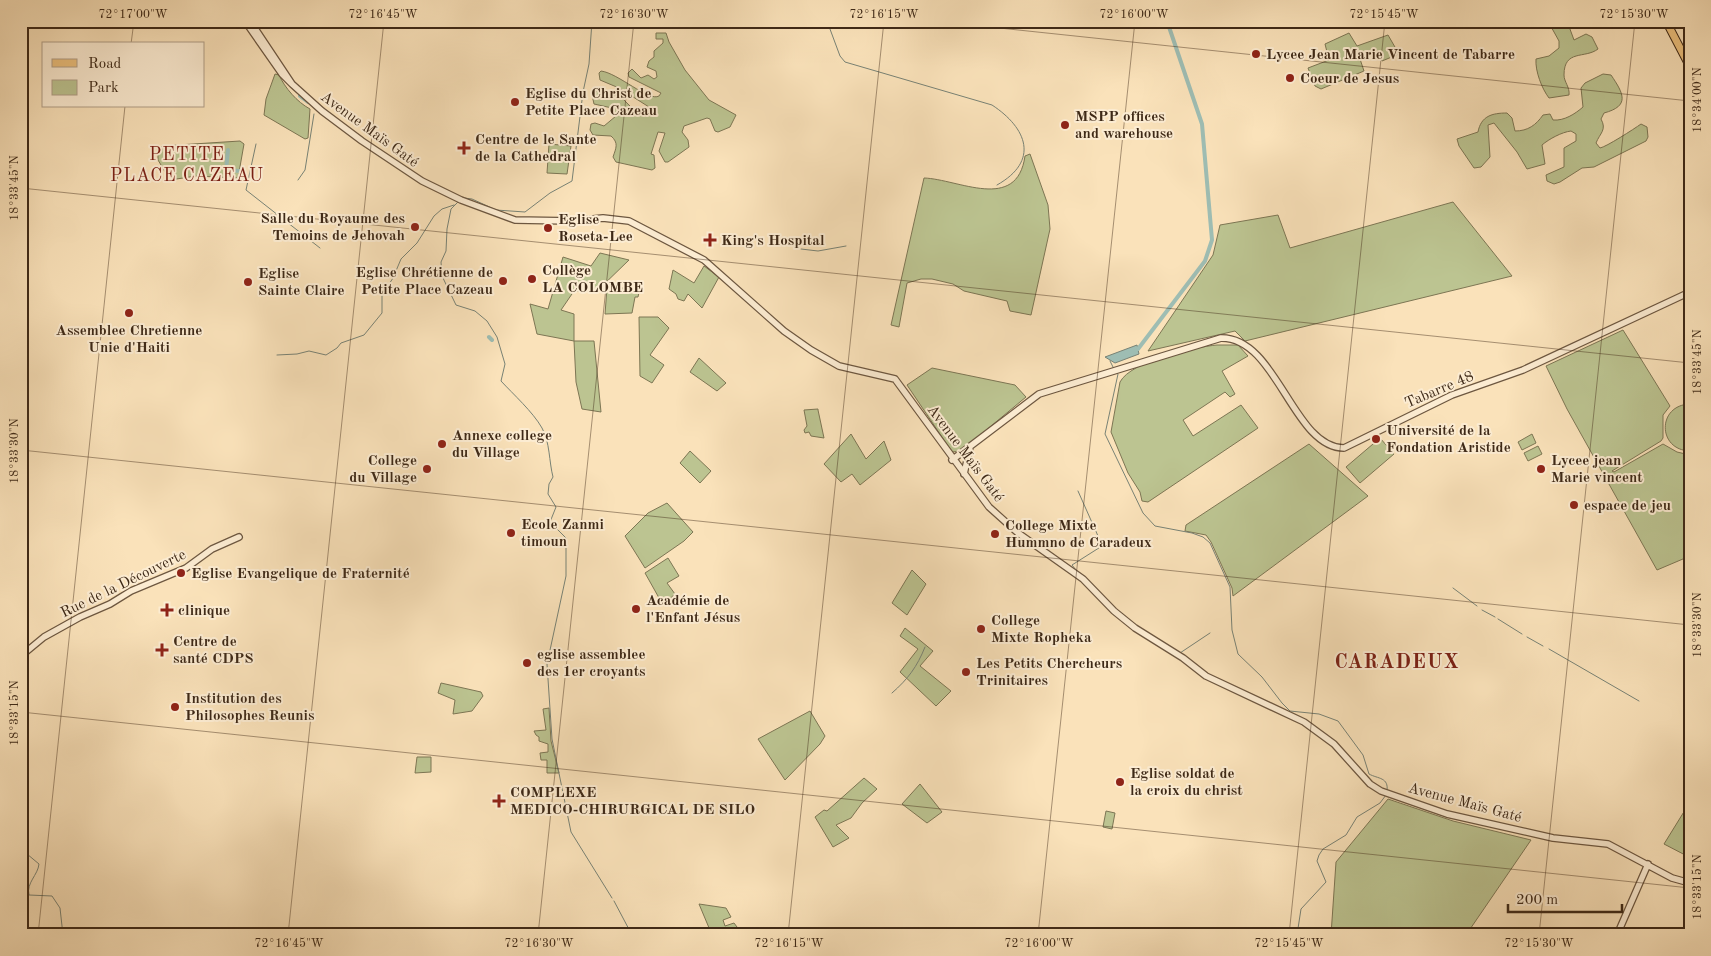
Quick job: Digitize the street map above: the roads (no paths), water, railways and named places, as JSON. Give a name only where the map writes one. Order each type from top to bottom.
[{"type":"main road","points":[[1666,21],[1690,67]]},
{"type":"street","name":"Avenue Maïs Gaté","points":[[245,21],[292,84],[322,111],[391,163],[422,181],[460,199],[514,220],[573,221],[603,218],[629,221],[690,252],[723,276],[784,331],[810,350],[839,366],[895,379],[952,460],[993,511],[1047,556],[1075,573],[1135,628],[1183,658],[1206,676],[1304,722],[1334,744],[1370,784],[1387,793],[1447,814],[1552,838],[1608,844],[1672,878],[1690,883]]},
{"type":"street","name":"Avenue Maïs Gaté","points":[[250,21],[292,84]]},
{"type":"street","name":"Tabarre 48","points":[[952,460],[1039,394],[1221,338],[1238,340],[1245,344],[1269,369],[1296,411],[1324,443],[1333,448],[1344,448],[1452,395],[1523,370],[1690,292]]},
{"type":"street","points":[[964,474],[970,447]]},
{"type":"street","name":"Rue de la Découverte","points":[[21,656],[44,637],[80,617],[110,604],[131,591],[186,568],[212,549],[239,537]]},
{"type":"street","points":[[1617,935],[1648,864]]},
{"type":"water","points":[[1137,345],[1139,354],[1115,363],[1105,357]]},
{"type":"waterway","points":[[464,198],[472,199],[496,210],[525,212],[550,193],[572,181],[583,92],[589,64],[592,21]]},
{"type":"waterway","points":[[827,21],[840,56],[845,62],[992,105],[1004,114],[1014,124],[1020,134],[1024,145],[1024,155],[1019,166],[1011,176],[997,185]]},
{"type":"waterway","points":[[1138,349],[1205,261],[1212,240],[1202,124],[1167,21]]},
{"type":"waterway","points":[[300,96],[308,102]]},
{"type":"waterway","points":[[298,180],[305,170],[314,114]]},
{"type":"waterway","points":[[256,144],[246,190],[320,248]]},
{"type":"waterway","points":[[228,150],[226,170],[240,171]]},
{"type":"waterway","points":[[459,201],[451,209],[447,229],[446,251],[441,262],[442,276],[456,305],[475,311],[487,321],[497,337],[505,364],[501,381],[538,422],[545,434],[548,446],[553,477],[549,484],[548,494],[556,507],[550,522],[566,538],[566,576],[547,664],[552,739],[571,832],[612,898]]},
{"type":"waterway","points":[[277,355],[309,351],[326,355],[341,343],[364,335],[382,313],[382,295],[393,278],[401,259],[417,243],[434,216],[442,209],[454,205]]},
{"type":"waterway","points":[[801,249],[818,251],[846,246]]},
{"type":"waterway","points":[[489,337],[492,340]]},
{"type":"waterway","points":[[1110,361],[1114,369]]},
{"type":"waterway","points":[[1116,372],[1118,374],[1105,434],[1143,513],[1155,526],[1192,533],[1203,537],[1210,543],[1230,587],[1232,630],[1238,654],[1262,677],[1290,711],[1319,714],[1338,721],[1363,755],[1369,774],[1385,781],[1387,791]]},
{"type":"waterway","points":[[1078,491],[1102,545]]},
{"type":"waterway","points":[[1076,570],[1072,565],[1102,546]]},
{"type":"waterway","points":[[1453,588],[1477,606]]},
{"type":"waterway","points":[[1482,610],[1495,617]]},
{"type":"waterway","points":[[1498,619],[1522,634]]},
{"type":"waterway","points":[[1180,653],[1210,633]]},
{"type":"waterway","points":[[1527,637],[1543,646]]},
{"type":"waterway","points":[[892,693],[912,672],[925,647]]},
{"type":"waterway","points":[[1549,649],[1639,701]]},
{"type":"waterway","points":[[1297,935],[1301,909],[1326,882],[1317,861],[1319,855],[1323,849],[1346,835],[1357,817],[1380,803],[1386,795]]},
{"type":"waterway","points":[[21,849],[39,864],[29,887],[29,895],[52,896],[60,908],[63,935]]},
{"type":"waterway","points":[[614,901],[632,935]]},
{"type":"place","name":"Lycee Jean Marie Vincent de Tabarre","points":[[1256,54]]},
{"type":"place","name":"Coeur de Jesus","points":[[1290,78]]},
{"type":"place","name":"Eglise du Christ de Petite Place Cazeau","points":[[515,102]]},
{"type":"place","name":"MSPP offices and warehouse","points":[[1065,125]]},
{"type":"place","name":"Centre de le Sante de la Cathedral","points":[[464,148]]},
{"type":"place","name":"Salle du Royaume des Temoins de Jehovah","points":[[415,227]]},
{"type":"place","name":"Eglise Roseta-Lee","points":[[548,228]]},
{"type":"place","name":"King's Hospital","points":[[710,240]]},
{"type":"place","name":"Collège LA COLOMBE","points":[[532,279]]},
{"type":"place","name":"Eglise Chrétienne de Petite Place Cazeau","points":[[503,281]]},
{"type":"place","name":"Eglise Sainte Claire","points":[[248,282]]},
{"type":"place","name":"Assemblee Chretienne Unie d'Haiti","points":[[129,313]]},
{"type":"place","name":"Université de la Fondation Aristide","points":[[1376,439]]},
{"type":"place","name":"Annexe college du Village","points":[[442,444]]},
{"type":"place","name":"College du Village","points":[[427,469]]},
{"type":"place","name":"Lycee jean Marie vincent","points":[[1541,469]]},
{"type":"place","name":"espace de jeu","points":[[1574,505]]},
{"type":"place","name":"Ecole Zanmi timoun","points":[[511,533]]},
{"type":"place","name":"College Mixte Hummno de Caradeux","points":[[995,534]]},
{"type":"place","name":"Eglise Evangelique de Fraternité","points":[[181,573]]},
{"type":"place","name":"Académie de l'Enfant Jésus","points":[[636,609]]},
{"type":"place","name":"clinique","points":[[167,610]]},
{"type":"place","name":"College Mixte Ropheka","points":[[981,629]]},
{"type":"place","name":"Centre de santé CDPS","points":[[162,650]]},
{"type":"place","name":"eglise assemblee des 1er croyants","points":[[527,663]]},
{"type":"place","name":"Les Petits Chercheurs Trinitaires","points":[[966,672]]},
{"type":"place","name":"Institution des Philosophes Reunis","points":[[175,707]]},
{"type":"place","name":"Eglise soldat de la croix du christ","points":[[1120,782]]},
{"type":"place","name":"COMPLEXE MEDICO-CHIRURGICAL DE SILO","points":[[499,801]]},
{"type":"district","name":"PETITE PLACE CAZEAU","points":[[187,164]]},
{"type":"district","name":"CARADEUX","points":[[1397,661]]}]
